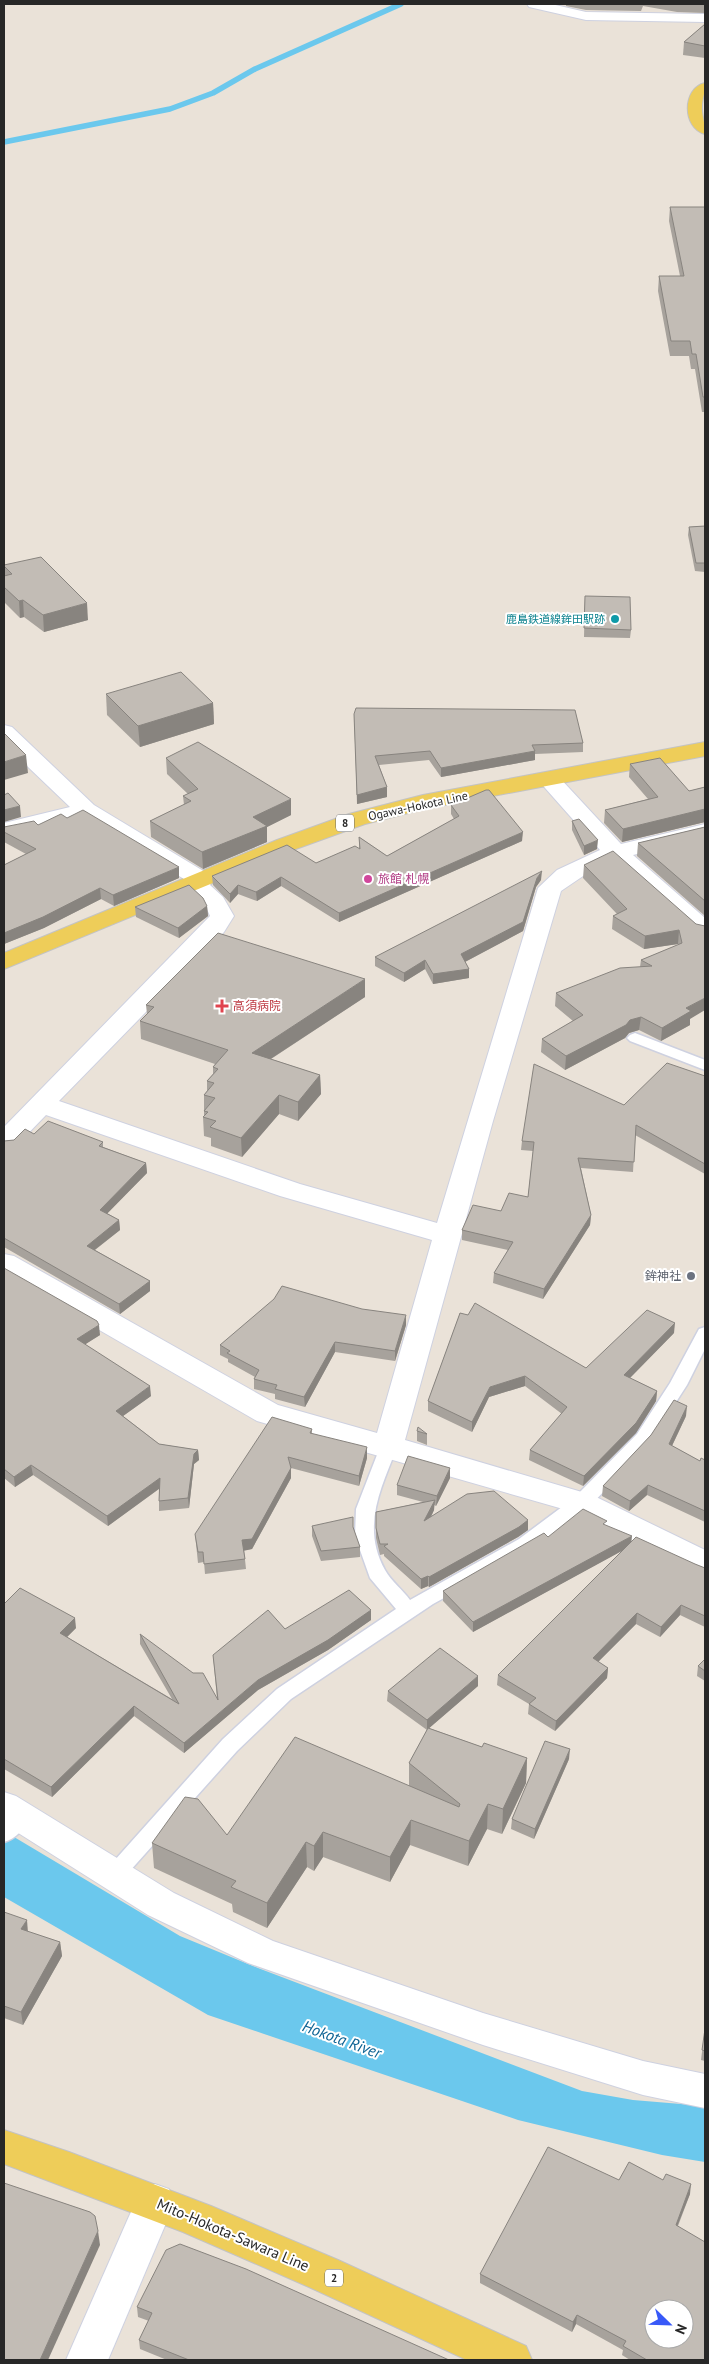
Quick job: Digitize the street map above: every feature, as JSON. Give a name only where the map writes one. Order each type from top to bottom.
[{"type":"main road","points":[[705,87],[695,98],[693,104],[697,118],[705,129]]},
{"type":"main road","name":"Ogawa-Hokota Line","points":[[4,962],[285,845],[357,819],[423,802],[549,780],[705,749]]},
{"type":"main road","name":"Mito-Hokota-Sawara Line","points":[[4,2148],[74,2171],[155,2202],[368,2292],[511,2360]]},
{"type":"street","points":[[534,4],[586,16],[705,18]]},
{"type":"street","points":[[4,732],[86,810],[198,882],[221,909],[222,916],[216,927],[4,1142]]},
{"type":"street","points":[[549,780],[616,853],[705,931]]},
{"type":"street","points":[[4,830],[86,810]]},
{"type":"street","points":[[388,1448],[448,1234],[550,888],[576,868],[616,853],[705,831]]},
{"type":"street","points":[[41,1104],[290,1190],[448,1234]]},
{"type":"street","points":[[4,1263],[268,1413],[507,1480],[581,1503],[705,1564]]},
{"type":"street","points":[[11,1820],[161,1904],[261,1952],[483,2029],[643,2078],[705,2091]]},
{"type":"street","points":[[87,2360],[155,2202]]},
{"type":"lane","points":[[635,1038],[705,1065]]},
{"type":"lane","points":[[113,1876],[230,1745],[284,1694],[408,1610],[526,1544],[581,1503],[643,1439],[678,1385],[705,1333]]},
{"type":"lane","points":[[388,1448],[365,1509],[364,1536],[377,1573],[408,1610]]},
{"type":"water","name":"Hokota River","points":[[4,1831],[180,1936],[258,1968],[582,2091],[633,2100],[705,2106],[705,2162],[662,2155],[518,2120],[208,2015],[4,1897]]},
{"type":"building","points":[[705,24],[705,46],[684,42]]},
{"type":"building","points":[[670,207],[705,207],[705,397],[703,397],[696,354],[692,354],[690,341],[671,341],[659,276],[684,276]]},
{"type":"building","points":[[705,526],[705,563],[696,563],[689,527]]},
{"type":"building","points":[[41,557],[87,603],[43,615],[23,600],[19,601],[4,587],[4,576],[12,574],[4,565]]},
{"type":"building","points":[[585,596],[630,597],[631,630],[584,628]]},
{"type":"building","points":[[181,672],[213,703],[138,726],[106,694]]},
{"type":"building","points":[[356,708],[575,710],[583,743],[532,745],[535,751],[441,768],[430,751],[375,756],[387,787],[357,795],[354,714]]},
{"type":"building","points":[[4,733],[26,755],[4,762]]},
{"type":"building","points":[[198,742],[291,799],[253,817],[267,826],[202,852],[150,821],[191,801],[183,796],[198,789],[166,758]]},
{"type":"building","points":[[660,758],[689,791],[705,787],[705,809],[623,829],[605,810],[658,797],[630,764]]},
{"type":"building","points":[[489,790],[523,832],[339,913],[281,877],[256,892],[238,885],[230,894],[212,876],[287,845],[316,863],[355,846],[360,849],[359,837],[387,856],[459,816],[451,805]]},
{"type":"building","points":[[8,793],[20,806],[4,810],[4,795]]},
{"type":"building","points":[[83,810],[179,867],[113,895],[100,888],[43,917],[4,933],[4,865],[36,849],[4,832],[4,827],[34,821],[38,825],[61,814],[67,818]]},
{"type":"building","points":[[579,819],[598,840],[584,846],[572,821]]},
{"type":"building","points":[[705,827],[705,901],[638,843]]},
{"type":"building","points":[[613,851],[696,924],[705,926],[705,998],[686,1008],[691,1011],[662,1028],[641,1017],[630,1020],[626,1025],[566,1056],[542,1039],[583,1015],[556,993],[620,968],[652,966],[641,960],[682,943],[679,930],[645,936],[613,916],[627,909],[584,865]]},
{"type":"building","points":[[542,871],[537,878],[523,922],[461,954],[469,969],[433,974],[425,960],[404,973],[375,957]]},
{"type":"building","points":[[189,885],[203,898],[207,906],[178,928],[135,907]]},
{"type":"building","points":[[218,933],[365,979],[252,1053],[320,1075],[298,1102],[279,1095],[241,1138],[210,1127],[216,1121],[203,1117],[208,1112],[204,1111],[215,1098],[204,1095],[214,1083],[207,1081],[218,1069],[213,1067],[228,1050],[140,1021],[154,1007],[146,1005]]},
{"type":"building","points":[[667,1063],[705,1076],[705,1164],[636,1125],[634,1162],[578,1158],[591,1215],[544,1289],[494,1273],[513,1242],[462,1230],[473,1205],[501,1211],[509,1193],[528,1197],[534,1142],[522,1141],[534,1064],[624,1105]]},
{"type":"building","points":[[48,1121],[103,1142],[99,1146],[146,1163],[100,1210],[119,1220],[87,1246],[150,1281],[119,1304],[4,1238],[4,1141],[14,1140],[25,1129],[34,1134]]},
{"type":"building","points":[[4,1268],[97,1321],[99,1325],[77,1339],[150,1386],[116,1411],[159,1444],[198,1450],[194,1454],[188,1498],[159,1501],[160,1478],[107,1516],[31,1465],[14,1477],[4,1469]]},
{"type":"building","points":[[282,1286],[362,1309],[406,1315],[395,1351],[335,1342],[304,1397],[275,1389],[277,1385],[254,1379],[259,1370],[227,1353],[230,1351],[220,1345],[274,1299]]},
{"type":"building","points":[[475,1303],[586,1368],[647,1310],[675,1323],[624,1375],[657,1391],[636,1423],[584,1476],[530,1450],[567,1407],[525,1376],[490,1387],[472,1422],[428,1401],[460,1313],[468,1315]]},
{"type":"building","points":[[674,1400],[687,1406],[669,1444],[700,1461],[701,1458],[705,1460],[705,1511],[648,1485],[630,1501],[603,1486],[651,1435]]},
{"type":"building","points":[[272,1417],[312,1429],[310,1433],[367,1447],[359,1476],[288,1457],[291,1468],[252,1539],[242,1540],[245,1559],[204,1564],[203,1552],[198,1552],[195,1534]]},
{"type":"building","points":[[418,1427],[427,1434],[417,1431]]},
{"type":"building","points":[[408,1456],[450,1468],[437,1496],[397,1485]]},
{"type":"building","points":[[494,1491],[528,1520],[519,1527],[429,1577],[421,1579],[384,1546],[388,1544],[380,1544],[376,1528],[376,1512],[435,1500],[424,1521],[467,1494]]},
{"type":"building","points":[[583,1509],[607,1521],[603,1524],[632,1536],[473,1622],[443,1591],[544,1533],[548,1537]]},
{"type":"building","points":[[353,1517],[353,1527],[360,1547],[321,1551],[312,1526]]},
{"type":"building","points":[[636,1537],[705,1568],[705,1616],[681,1605],[661,1627],[637,1613],[593,1658],[608,1668],[556,1721],[529,1704],[536,1698],[498,1675]]},
{"type":"building","points":[[20,1588],[75,1618],[60,1633],[179,1704],[140,1634],[193,1673],[203,1673],[218,1700],[213,1655],[268,1610],[285,1629],[349,1590],[371,1610],[328,1640],[258,1680],[184,1743],[134,1706],[51,1787],[4,1759],[4,1604]]},
{"type":"building","points":[[440,1648],[478,1676],[427,1720],[388,1691]]},
{"type":"building","points":[[705,1659],[705,1671],[698,1666]]},
{"type":"building","points":[[428,1728],[482,1747],[484,1743],[527,1758],[503,1809],[488,1804],[469,1841],[411,1820],[390,1857],[323,1832],[314,1846],[306,1842],[267,1903],[231,1887],[236,1881],[152,1843],[185,1797],[198,1799],[227,1835],[295,1737],[459,1807],[460,1804],[409,1763]]},
{"type":"building","points":[[545,1741],[570,1749],[535,1829],[512,1819]]},
{"type":"building","points":[[4,1912],[27,1920],[21,1929],[60,1942],[21,2012],[4,2006]]},
{"type":"building","points":[[705,2029],[705,2051],[702,2050]]},
{"type":"building","points":[[548,2147],[619,2180],[629,2162],[663,2180],[666,2174],[691,2184],[676,2225],[705,2242],[705,2360],[647,2360],[623,2346],[626,2341],[577,2315],[573,2322],[480,2274]]},
{"type":"building","points":[[4,2183],[90,2212],[95,2216],[98,2231],[40,2360],[4,2360]]},
{"type":"building","points":[[180,2244],[246,2269],[449,2360],[189,2360],[139,2340],[152,2313],[137,2307],[166,2250]]},
{"type":"waterway","points":[[4,142],[170,109],[213,93],[255,69],[401,4]]},
{"type":"place","name":"鹿島鉄道線鉾田駅跡","points":[[615,619]]},
{"type":"place","name":"旅館 札幌","points":[[368,879]]},
{"type":"place","name":"高須病院","points":[[222,1006]]},
{"type":"place","name":"鉾神社","points":[[691,1276]]}]
